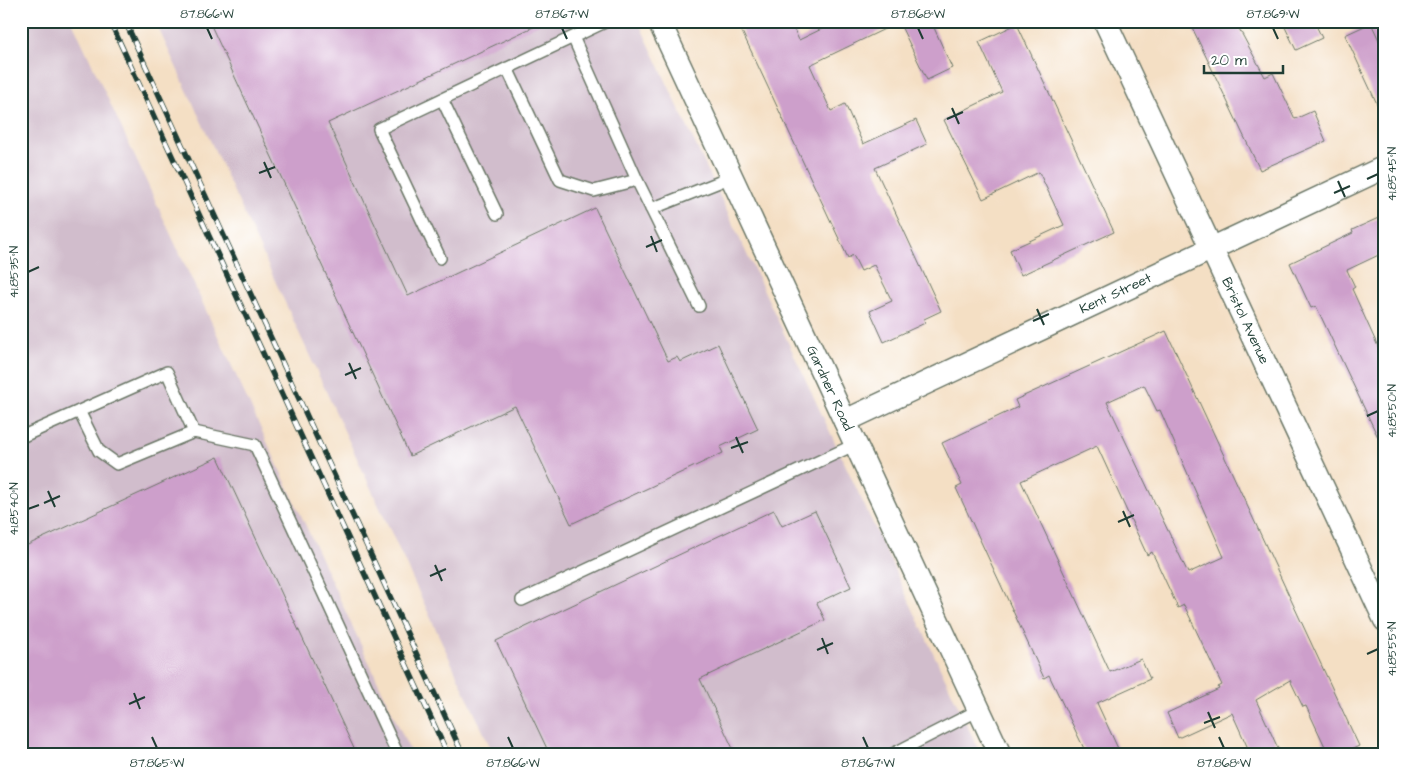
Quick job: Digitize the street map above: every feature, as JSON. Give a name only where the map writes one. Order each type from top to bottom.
[{"type":"street","name":"Gardner Road","points":[[659,21],[1000,755]]},
{"type":"street","name":"Bristol Avenue","points":[[1106,21],[1385,620]]},
{"type":"street","name":"Kent Street","points":[[845,421],[1385,167]]},
{"type":"lane","points":[[440,258],[379,129],[607,21]]},
{"type":"lane","points":[[573,37],[637,180],[699,306]]},
{"type":"lane","points":[[507,68],[560,180],[594,192],[637,180]]},
{"type":"lane","points":[[442,99],[497,214]]},
{"type":"lane","points":[[651,209],[732,177]]},
{"type":"lane","points":[[21,437],[167,372],[194,432]]},
{"type":"lane","points":[[79,411],[99,450],[117,464],[194,432],[255,445],[398,755]]},
{"type":"lane","points":[[522,600],[856,444]]},
{"type":"lane","points":[[891,755],[979,710]]},
{"type":"shaded area","points":[[21,21],[72,21],[412,755],[21,755]]},
{"type":"shaded area","points":[[155,21],[638,21],[981,755],[494,755]]},
{"type":"building","points":[[209,21],[546,21],[328,123],[408,296],[595,208],[668,361],[677,357],[680,362],[718,344],[758,429],[720,447],[723,453],[571,524],[515,406],[410,456]]},
{"type":"building","points":[[737,21],[790,21],[799,40],[838,21],[931,21],[952,68],[927,80],[899,22],[810,65],[831,111],[845,104],[863,144],[916,120],[927,144],[875,168],[941,311],[924,319],[925,323],[884,342],[870,311],[892,301],[874,265],[861,271],[853,255],[848,258]]},
{"type":"building","points":[[1189,21],[1235,21],[1265,77],[1273,73],[1295,119],[1313,111],[1326,141],[1260,170]]},
{"type":"building","points":[[1282,21],[1314,21],[1322,38],[1296,50]]},
{"type":"building","points":[[1371,23],[1385,53],[1385,121],[1345,35]]},
{"type":"building","points":[[1017,24],[1114,232],[1021,275],[1010,250],[1064,225],[1039,172],[983,199],[944,120],[1002,92],[979,42]]},
{"type":"building","points":[[1385,215],[1385,252],[1347,270],[1355,287],[1352,289],[1385,362],[1385,452],[1316,306],[1311,308],[1290,263],[1353,233],[1352,230]]},
{"type":"building","points":[[1166,331],[1359,746],[1340,755],[1329,755],[1306,706],[1303,707],[1290,680],[1256,700],[1281,755],[1251,755],[1232,713],[1178,738],[1167,713],[1219,689],[1218,687],[1222,685],[1184,605],[1178,608],[1152,552],[1147,555],[1097,446],[1021,481],[1110,672],[1141,659],[1150,679],[1097,703],[1121,755],[1087,755],[1049,675],[1044,678],[956,488],[962,485],[942,443],[1018,407],[1015,400]],"holes":[[[1144,385],[1157,411],[1160,410],[1224,557],[1188,573],[1107,402]]]},
{"type":"building","points":[[218,457],[357,755],[21,755],[21,548]]},
{"type":"building","points":[[774,510],[782,526],[815,511],[851,587],[817,603],[825,620],[700,679],[736,755],[550,755],[496,641]]},
{"type":"railway","points":[[110,21],[448,755]]},
{"type":"railway","points":[[125,21],[463,755]]}]
